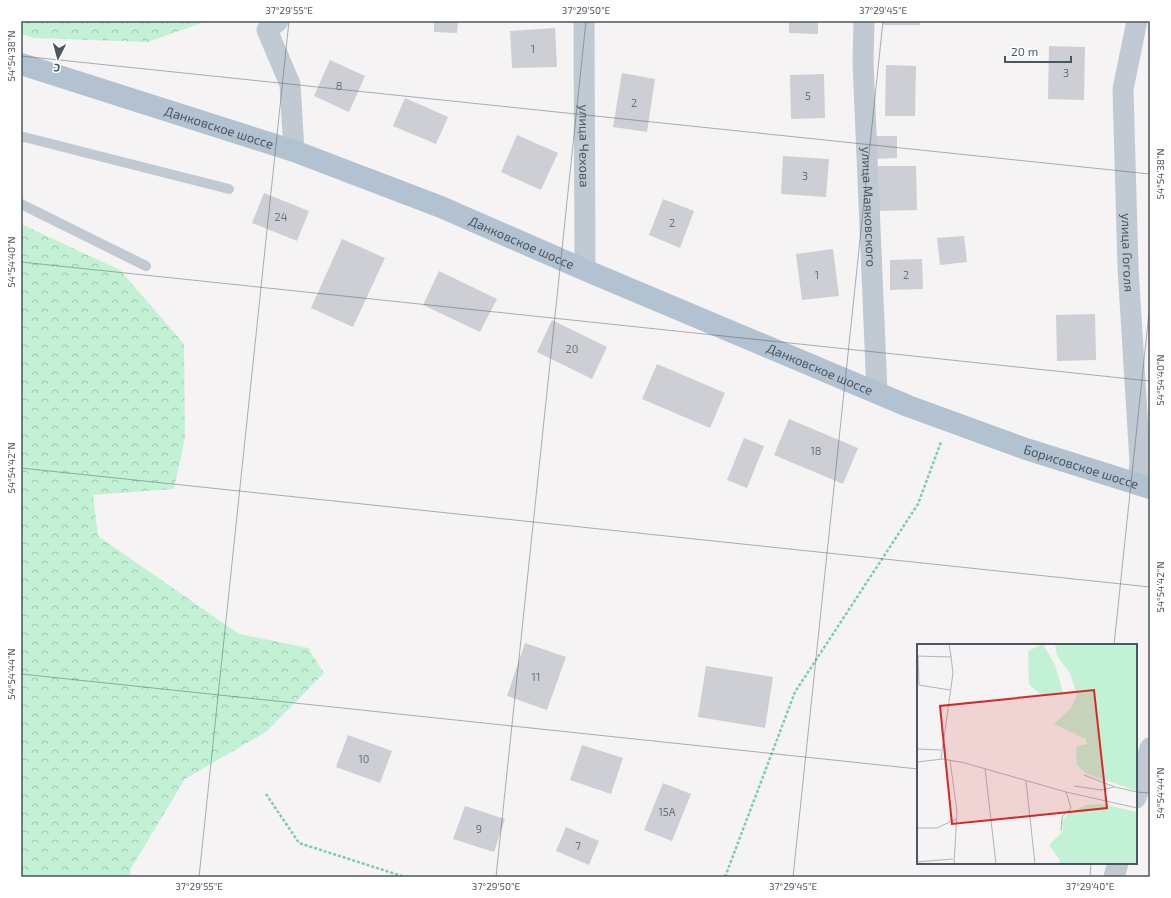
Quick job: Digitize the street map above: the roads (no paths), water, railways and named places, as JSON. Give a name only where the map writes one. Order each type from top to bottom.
[{"type":"main road","name":"Данковское шоссе","points":[[21,64],[294,151],[441,207],[585,270],[877,393],[1014,444]]},
{"type":"main road","name":"Борисовское шоссе","points":[[1014,444],[1144,487]]},
{"type":"street","points":[[278,21],[267,30],[290,84],[294,151]]},
{"type":"street","name":"улица Чехова","points":[[584,21],[585,270]]},
{"type":"street","name":"улица Маяковского","points":[[864,21],[863,62],[877,393]]},
{"type":"street","name":"улица Гоголя","points":[[1140,28],[1123,89],[1128,268],[1140,462],[1144,487]]},
{"type":"street","points":[[1137,794],[1150,748]]},
{"type":"street","points":[[1114,877],[1118,864]]},
{"type":"lane","points":[[21,138],[24,137],[229,189]]},
{"type":"lane","points":[[21,204],[146,266]]}]
